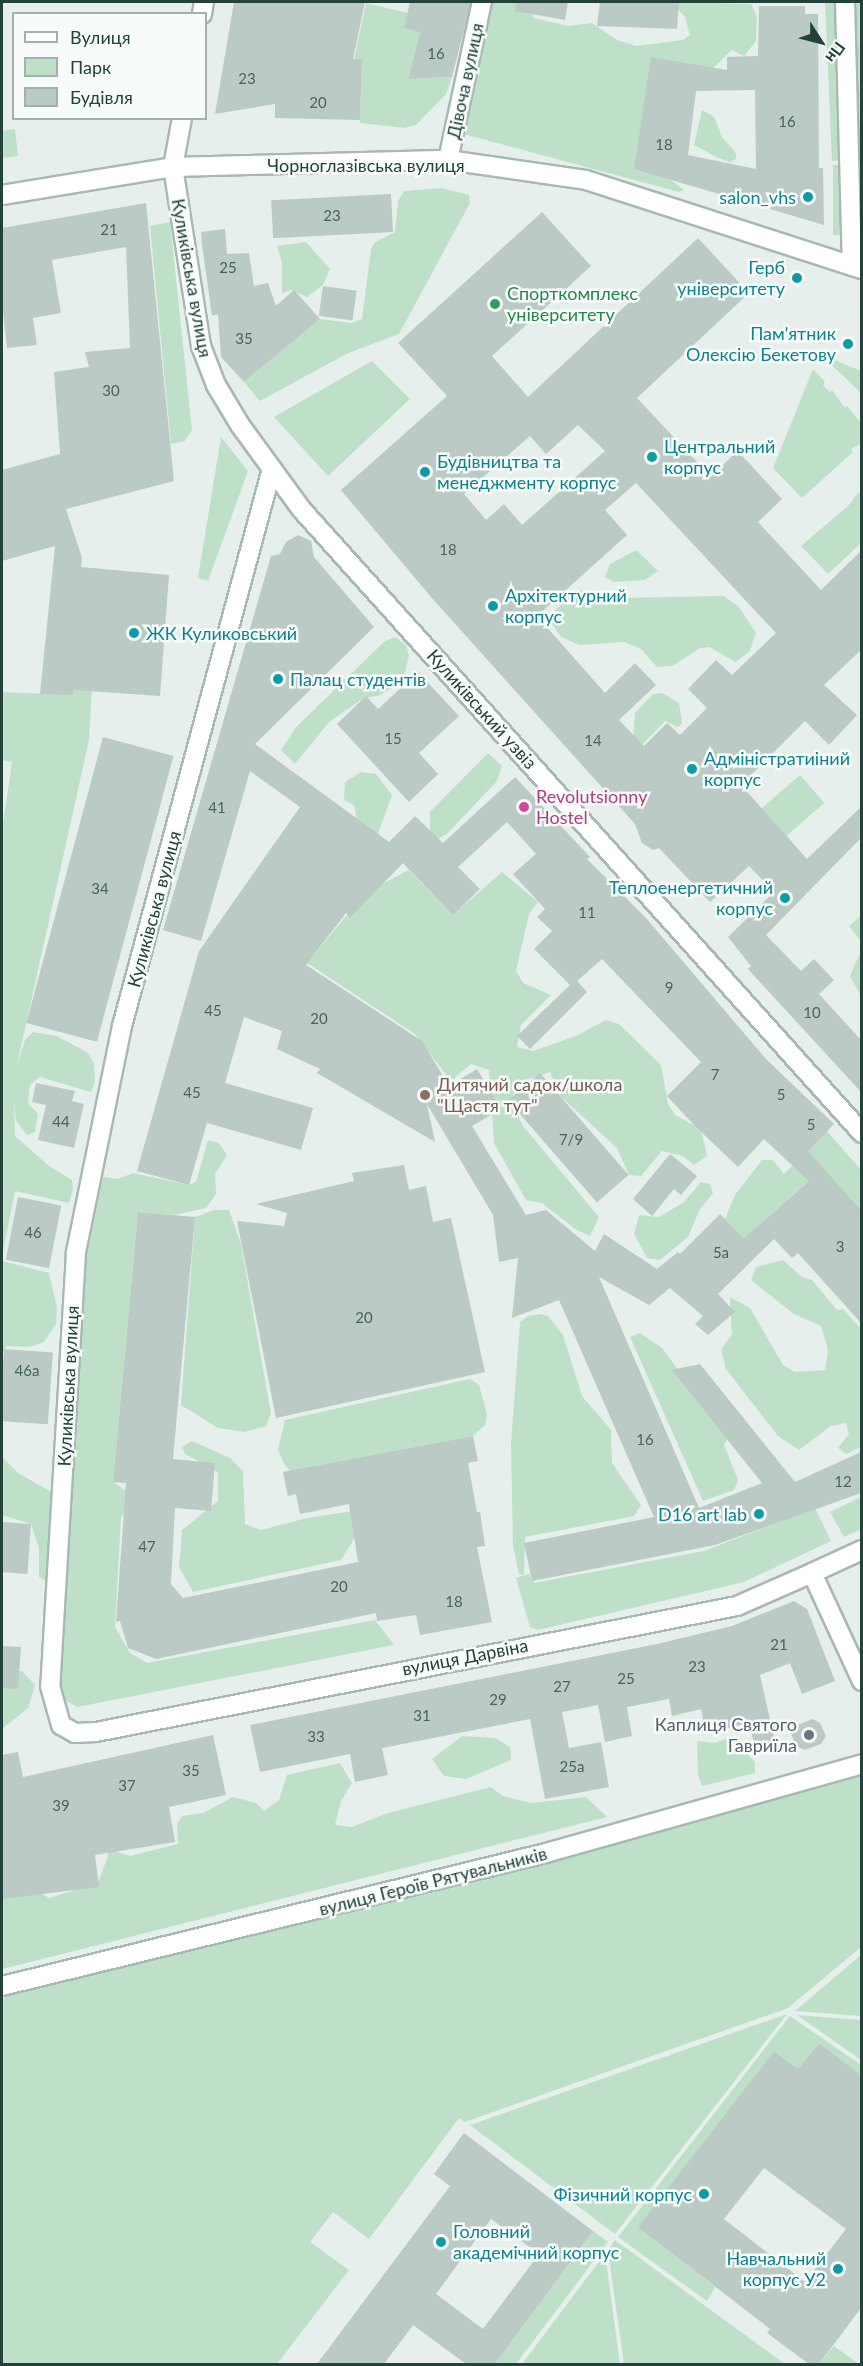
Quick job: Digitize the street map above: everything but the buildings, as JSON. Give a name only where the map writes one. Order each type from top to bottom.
[{"type":"street","name":"Дівоча вулиця","points":[[448,160],[482,2]]},
{"type":"street","points":[[845,2],[857,268]]},
{"type":"street","name":"Куликівська вулиця","points":[[61,1725],[50,1686],[76,1253],[122,1026],[271,472],[216,385],[201,346],[173,168],[182,120]]},
{"type":"street","name":"Чорноглазівська вулиця","points":[[2,195],[173,168],[448,160],[586,180],[857,268]]},
{"type":"street","name":"Куликівський узвіз","points":[[271,472],[861,1133]]},
{"type":"street","name":"вулиця Дарвіна","points":[[61,1725],[75,1733],[96,1732],[737,1606],[861,1550]]},
{"type":"street","points":[[812,1573],[861,1681]]},
{"type":"street","name":"вулиця Героїв Рятувальників","points":[[2,1986],[546,1853],[861,1764]]},
{"type":"green space","points":[[488,2],[525,2],[534,18],[568,26],[592,23],[617,40],[636,46],[683,40],[690,35],[685,17],[671,2],[751,4],[757,16],[756,41],[744,56],[732,50],[712,69],[652,58],[668,178],[684,190],[679,192],[463,134]]},
{"type":"green space","points":[[825,2],[843,2],[847,160],[832,161]]},
{"type":"green space","points":[[853,2],[861,2],[861,167],[855,167]]},
{"type":"green space","points":[[366,3],[408,13],[420,32],[408,79],[452,77],[446,94],[416,125],[405,128],[360,123],[362,60],[354,59]]},
{"type":"green space","points":[[702,110],[714,117],[722,137],[736,153],[736,159],[730,162],[694,145]]},
{"type":"green space","points":[[15,129],[18,156],[2,158],[2,131]]},
{"type":"green space","points":[[833,165],[843,165],[843,235],[833,235]]},
{"type":"green space","points":[[442,188],[469,195],[470,203],[399,334],[346,354],[260,401],[244,382],[320,319],[351,323],[362,319],[371,249],[375,242],[395,232],[398,201],[404,191]]},
{"type":"green space","points":[[170,222],[192,430],[185,441],[171,444],[150,226]]},
{"type":"green space","points":[[306,242],[330,269],[323,285],[307,297],[291,290],[282,293],[282,263],[277,246]]},
{"type":"green space","points":[[820,354],[861,371],[861,399],[860,392]]},
{"type":"green space","points":[[372,361],[410,399],[328,476],[274,417]]},
{"type":"green space","points":[[813,369],[825,382],[823,385],[830,392],[832,390],[845,408],[847,406],[861,423],[861,444],[851,449],[853,452],[802,498],[773,468]]},
{"type":"green space","points":[[221,437],[248,471],[208,581],[198,578]]},
{"type":"green space","points":[[858,493],[861,494],[861,543],[828,574],[801,546],[848,506]]},
{"type":"green space","points":[[636,550],[658,571],[645,580],[614,582],[605,577],[610,564]]},
{"type":"green space","points":[[578,590],[617,598],[724,596],[739,607],[756,633],[750,651],[736,662],[709,647],[700,648],[672,666],[657,667],[641,649],[624,642],[579,645],[561,637],[551,622],[555,610]]},
{"type":"green space","points":[[395,637],[406,645],[409,656],[404,676],[394,687],[378,696],[364,698],[329,722],[295,764],[281,750],[297,726],[385,641]]},
{"type":"green space","points":[[50,686],[92,689],[89,740],[17,1065],[25,1040],[33,1032],[57,1036],[88,1053],[94,1064],[95,1082],[91,1092],[40,1077],[30,1085],[28,1103],[38,1114],[35,1132],[27,1135],[16,1121],[14,1103],[15,1136],[49,1166],[72,1180],[73,1189],[69,1203],[15,1191],[2,1256],[2,831],[12,762],[2,760],[2,692],[47,694]]},
{"type":"green space","points":[[662,693],[679,703],[682,723],[678,727],[665,721],[641,746],[633,739],[635,713],[653,694]]},
{"type":"green space","points":[[488,753],[502,766],[497,781],[447,834],[437,839],[430,830],[430,812]]},
{"type":"green space","points":[[361,772],[376,774],[392,795],[373,847],[359,831],[354,805],[344,800],[345,782]]},
{"type":"green space","points":[[800,775],[824,803],[786,836],[762,808]]},
{"type":"green space","points":[[409,870],[453,915],[502,872],[538,902],[529,914],[516,971],[523,983],[551,995],[521,1025],[517,1047],[533,1051],[576,1036],[606,1020],[619,1024],[661,1065],[668,1104],[675,1115],[701,1129],[707,1156],[694,1165],[683,1156],[662,1151],[641,1176],[629,1175],[617,1148],[560,1096],[550,1072],[514,1084],[513,1105],[523,1126],[599,1217],[590,1236],[575,1229],[542,1203],[526,1200],[494,1143],[489,1070],[471,1064],[451,1081],[415,1034],[307,963],[347,915],[350,917],[384,883]]},
{"type":"green space","points":[[861,916],[861,941],[849,926]]},
{"type":"green space","points":[[861,951],[862,996],[850,976]]},
{"type":"green space","points":[[827,1131],[861,1170],[861,1210],[823,1168],[760,1224],[748,1242],[725,1219],[735,1195],[762,1160],[773,1160],[784,1174]]},
{"type":"green space","points":[[208,1140],[219,1143],[227,1155],[215,1174],[216,1194],[206,1208],[174,1215],[138,1212],[113,1482],[125,1490],[142,1490],[121,1517],[115,1627],[130,1653],[147,1663],[375,1620],[394,1645],[77,1707],[57,1695],[55,1673],[87,1257],[103,1177],[118,1179],[133,1173],[189,1185],[196,1182]]},
{"type":"green space","points":[[701,1182],[710,1184],[713,1193],[699,1211],[688,1237],[660,1260],[647,1258],[634,1234],[639,1215],[659,1217],[684,1202]]},
{"type":"green space","points":[[214,1210],[229,1210],[241,1244],[271,1414],[266,1426],[245,1432],[218,1428],[181,1405],[195,1217]]},
{"type":"green space","points":[[783,1260],[802,1277],[812,1280],[837,1310],[843,1309],[861,1329],[861,1447],[846,1454],[838,1448],[849,1434],[846,1423],[831,1426],[799,1450],[778,1436],[726,1369],[721,1350],[732,1334],[730,1297],[750,1308],[783,1365],[795,1372],[825,1370],[828,1350],[821,1326],[794,1314],[751,1280],[756,1267]]},
{"type":"green space","points":[[2,1261],[49,1273],[57,1308],[56,1324],[44,1342],[30,1347],[7,1346],[2,1354]]},
{"type":"green space","points":[[541,1314],[548,1316],[563,1335],[582,1396],[611,1430],[612,1463],[641,1505],[634,1516],[525,1537],[524,1575],[519,1574],[513,1546],[511,1444],[520,1322],[528,1316]]},
{"type":"green space","points":[[640,1333],[662,1348],[697,1395],[732,1430],[724,1445],[738,1480],[734,1490],[703,1501],[630,1337]]},
{"type":"green space","points":[[470,1379],[479,1385],[487,1414],[485,1425],[473,1436],[290,1471],[283,1462],[278,1449],[285,1420]]},
{"type":"green space","points":[[192,1441],[230,1458],[243,1471],[245,1524],[261,1530],[307,1518],[459,1495],[359,1531],[341,1560],[193,1592],[179,1567],[182,1530],[218,1501],[218,1472],[185,1454],[182,1447]]},
{"type":"green space","points":[[2,1457],[18,1473],[50,1491],[56,1507],[50,1583],[39,1577],[39,1548],[31,1524],[2,1515]]},
{"type":"green space","points":[[861,1497],[861,1529],[844,1537],[830,1512]]},
{"type":"green space","points":[[815,1508],[831,1541],[744,1582],[538,1630],[530,1627],[516,1578],[529,1574],[534,1583],[704,1551]]},
{"type":"green space","points":[[22,1671],[35,1685],[28,1708],[2,1729],[2,1672]]},
{"type":"green space","points":[[462,1736],[495,1738],[510,1747],[511,1760],[466,1779],[444,1776],[432,1759]]},
{"type":"green space","points":[[726,1739],[738,1744],[755,1762],[755,1773],[702,1786],[698,1775],[697,1741],[714,1743]]},
{"type":"green space","points":[[340,1763],[352,1783],[341,1801],[335,1825],[352,1827],[388,1813],[491,1787],[503,1796],[531,1803],[586,1797],[607,1817],[2,1969],[2,1870],[49,1898],[98,1883],[108,1856],[106,1848],[130,1856],[178,1844],[177,1824],[182,1816],[203,1813],[233,1797],[256,1803],[264,1811],[279,1800],[287,1775]]},
{"type":"green space","points":[[861,1771],[861,1947],[788,2008],[465,2122],[459,2118],[369,2239],[333,2212],[310,2242],[349,2270],[277,2364],[2,2364],[2,2000],[24,1981]]},
{"type":"green space","points":[[861,1955],[861,2016],[795,2011]]},
{"type":"green space","points":[[787,2014],[615,2234],[470,2125]]},
{"type":"green space","points":[[797,2015],[861,2020],[861,2060]]},
{"type":"green space","points":[[790,2016],[861,2065],[861,2075],[819,2043],[798,2069],[774,2051],[639,2227],[715,2287],[707,2301],[618,2237]]},
{"type":"green space","points":[[593,2231],[608,2242],[516,2364],[495,2364]]},
{"type":"green space","points":[[615,2240],[785,2364],[624,2364],[608,2250]]},
{"type":"green space","points":[[604,2255],[620,2364],[522,2364]]},
{"type":"green space","points":[[834,2346],[859,2364],[819,2364]]},
{"type":"place","name":"salon_vhs","points":[[808,197]]},
{"type":"place","name":"Герб університету","points":[[797,278]]},
{"type":"place","name":"Спорткомплекс університету","points":[[495,304]]},
{"type":"place","name":"Пам'ятник Олексію Бекетову","points":[[848,344]]},
{"type":"place","name":"Центральний корпус","points":[[652,457]]},
{"type":"place","name":"Будівництва та менеджменту корпус","points":[[425,472]]},
{"type":"place","name":"Архітектурний корпус","points":[[493,606]]},
{"type":"place","name":"ЖК Куликовський","points":[[134,633]]},
{"type":"place","name":"Палац студентів","points":[[278,679]]},
{"type":"place","name":"Адміністратиіний корпус","points":[[692,769]]},
{"type":"place","name":"Revolutsionny Hostel","points":[[524,807]]},
{"type":"place","name":"Теплоенергетичний корпус","points":[[785,898]]},
{"type":"place","name":"Дитячий садок/школа \"Щастя тут\"","points":[[425,1095]]},
{"type":"place","name":"D16 art lab","points":[[759,1514]]},
{"type":"place","name":"Каплиця Святого Гавриїла","points":[[809,1735]]},
{"type":"place","name":"Фізичний корпус","points":[[704,2194]]},
{"type":"place","name":"Головний академічний корпус","points":[[441,2242]]},
{"type":"place","name":"Навчальний корпус У2","points":[[838,2269]]}]
